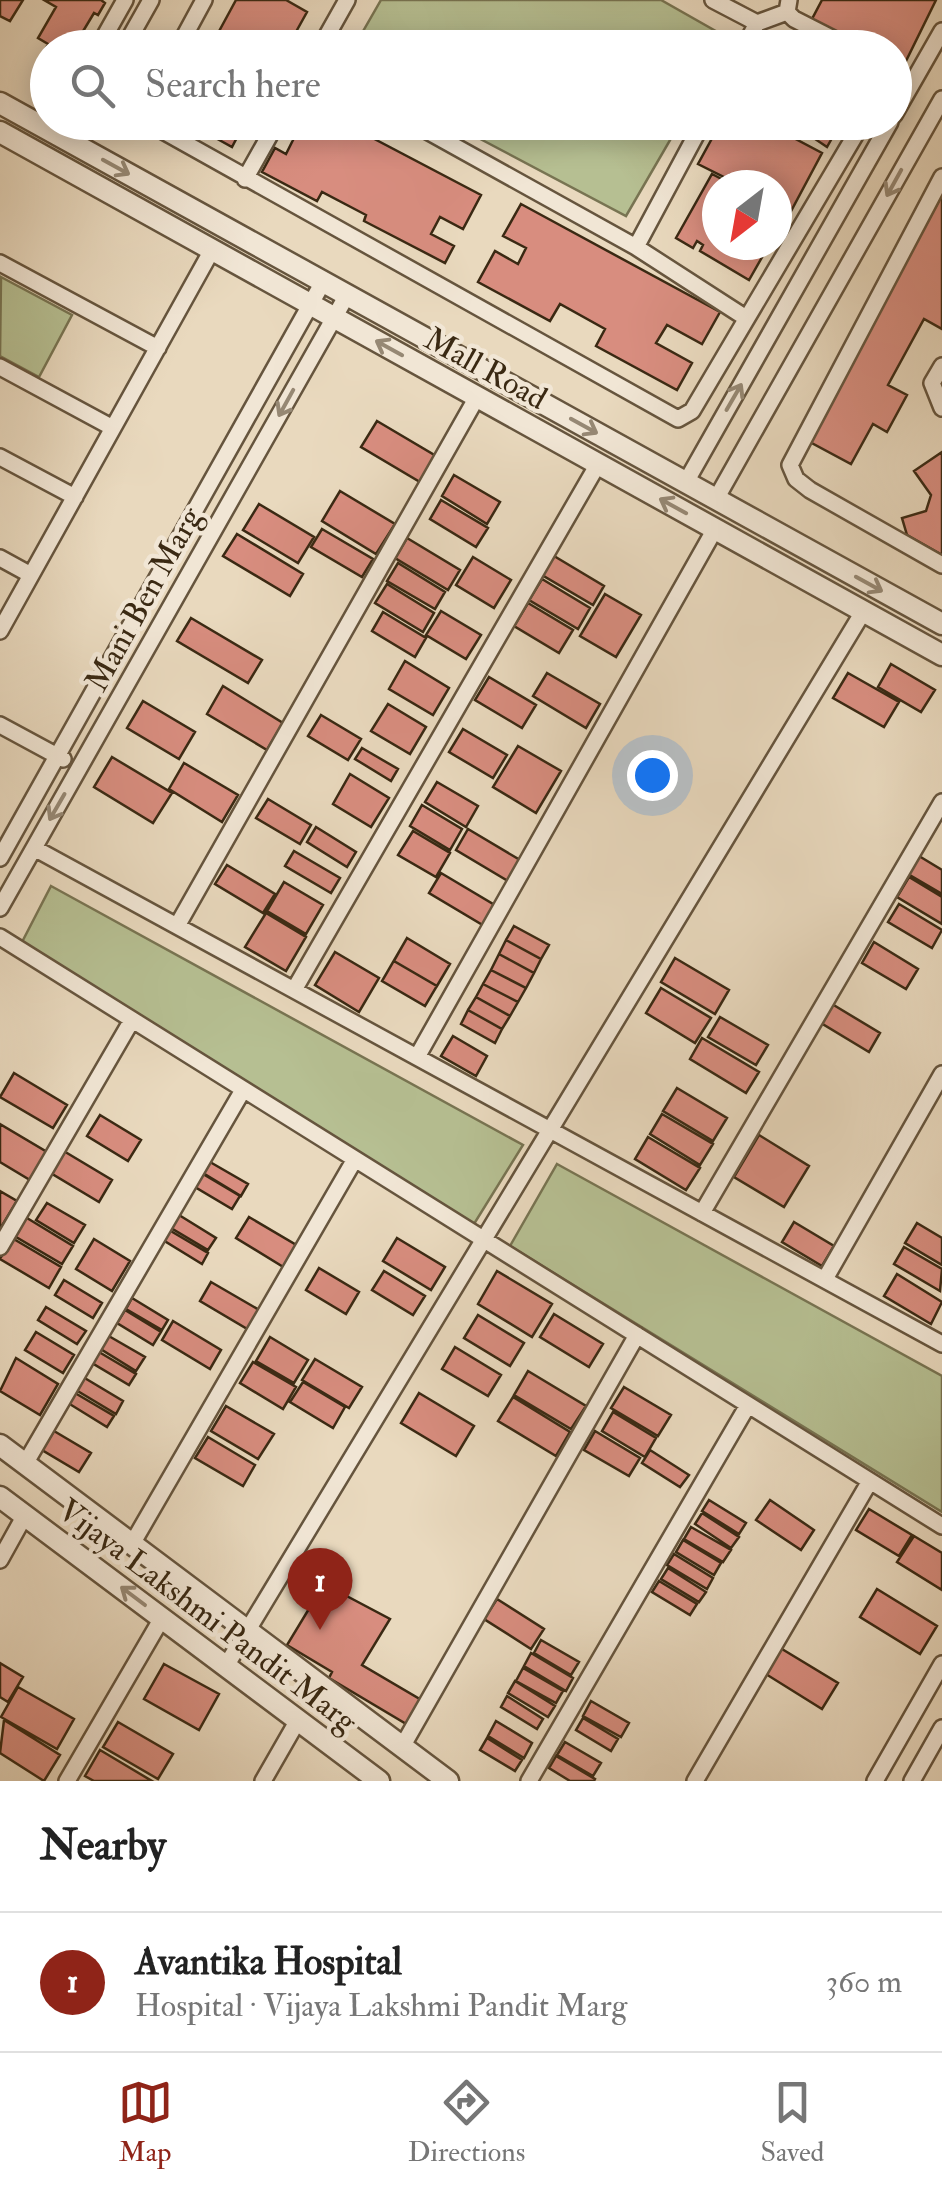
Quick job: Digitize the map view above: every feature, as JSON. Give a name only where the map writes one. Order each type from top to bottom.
[{"type":"street","points":[[108,30],[125,0]]},
{"type":"street","points":[[134,30],[151,0]]},
{"type":"street","points":[[188,30],[204,0]]},
{"type":"street","points":[[330,30],[346,0]]},
{"type":"street","points":[[713,0],[756,24]]},
{"type":"street","points":[[753,30],[756,24],[788,6],[824,30]]},
{"type":"street","points":[[912,84],[942,31]]},
{"type":"street","points":[[716,499],[942,98]]},
{"type":"street","name":"Mall Road","points":[[0,103],[30,118]]},
{"type":"street","name":"Mall Road","points":[[0,132],[942,656]]},
{"type":"street","name":"Mall Road","points":[[73,140],[942,624]]},
{"type":"street","points":[[178,140],[668,417],[686,416],[692,410],[852,140]]},
{"type":"street","points":[[245,179],[267,140]]},
{"type":"street","points":[[443,140],[636,248],[746,318]]},
{"type":"street","points":[[636,248],[693,140]]},
{"type":"street","points":[[686,482],[880,140]]},
{"type":"street","points":[[942,178],[790,466],[796,478],[810,490],[942,564]]},
{"type":"street","points":[[0,631],[212,250]]},
{"type":"street","points":[[0,263],[158,348]]},
{"type":"street","name":"Mani Ben Marg","points":[[0,858],[323,282]]},
{"type":"street","name":"Mani Ben Marg","points":[[0,908],[347,295]]},
{"type":"street","points":[[942,366],[932,384],[942,408]]},
{"type":"street","points":[[0,367],[114,428]]},
{"type":"street","points":[[177,926],[477,397]]},
{"type":"street","points":[[0,457],[74,497]]},
{"type":"street","points":[[294,990],[598,464]]},
{"type":"street","points":[[417,1057],[715,530]]},
{"type":"street","points":[[0,558],[31,575]]},
{"type":"street","points":[[226,1666],[863,612]]},
{"type":"street","points":[[0,725],[79,768]]},
{"type":"street","points":[[702,1213],[942,802]]},
{"type":"street","points":[[34,848],[942,1344]]},
{"type":"street","points":[[0,938],[942,1526]]},
{"type":"street","points":[[0,1247],[132,1020]]},
{"type":"street","points":[[825,1279],[942,1074]]},
{"type":"street","points":[[25,1464],[243,1090]]},
{"type":"street","points":[[132,1544],[355,1159]]},
{"type":"street","points":[[402,1746],[637,1336]]},
{"type":"street","points":[[529,1781],[748,1405]]},
{"type":"street","name":"Vijaya Lakshmi Pandit Marg","points":[[0,1445],[448,1781]]},
{"type":"street","points":[[695,1781],[870,1481]]},
{"type":"street","name":"Vijaya Lakshmi Pandit Marg","points":[[0,1497],[379,1781]]},
{"type":"street","points":[[0,1560],[25,1515]]},
{"type":"street","points":[[67,1781],[162,1618]]},
{"type":"street","points":[[874,1781],[942,1664]]},
{"type":"street","points":[[263,1781],[298,1720]]},
{"type":"street","points":[[912,1781],[942,1728]]},
{"type":"green space","points":[[381,0],[661,0],[714,30],[364,30]]},
{"type":"green space","points":[[482,140],[670,140],[626,216]]},
{"type":"green space","points":[[1,277],[72,315],[39,377],[0,356]]},
{"type":"green space","points":[[51,886],[523,1145],[474,1224],[21,944]]},
{"type":"green space","points":[[557,1164],[942,1376],[942,1512],[510,1246]]},
{"type":"building","points":[[0,0],[23,0],[10,21],[0,16]]},
{"type":"building","points":[[44,0],[105,3],[84,30],[43,30],[56,7]]},
{"type":"building","points":[[236,0],[286,0],[307,12],[297,30],[220,30]]},
{"type":"building","points":[[822,0],[936,0],[912,49],[912,30],[834,30],[812,19]]},
{"type":"building","points":[[293,140],[376,140],[481,195],[463,229],[440,217],[431,234],[454,246],[445,263],[364,221],[366,215],[322,192],[317,201],[262,172],[275,148],[286,154]]},
{"type":"building","points":[[711,140],[797,140],[822,153],[792,209],[792,170],[710,170],[698,164]]},
{"type":"building","points":[[702,192],[702,244],[697,241],[693,248],[676,238]]},
{"type":"building","points":[[942,195],[942,329],[924,319],[888,385],[907,395],[887,432],[873,424],[851,464],[808,441]]},
{"type":"building","points":[[521,204],[720,312],[702,344],[667,325],[656,343],[692,363],[677,390],[596,346],[605,329],[560,304],[550,321],[478,282],[495,251],[518,264],[526,248],[503,236]]},
{"type":"building","points":[[715,260],[760,260],[749,280]]},
{"type":"building","points":[[377,421],[436,456],[420,482],[361,447]]},
{"type":"building","points":[[942,452],[942,555],[907,535],[902,518],[926,511],[931,495],[914,471]]},
{"type":"building","points":[[454,475],[500,502],[487,524],[442,496]]},
{"type":"building","points":[[340,491],[395,524],[376,554],[322,521]]},
{"type":"building","points":[[441,500],[488,528],[476,547],[430,519]]},
{"type":"building","points":[[259,504],[314,537],[298,563],[243,530]]},
{"type":"building","points":[[322,529],[373,559],[362,577],[311,547]]},
{"type":"building","points":[[237,534],[303,574],[290,596],[223,556]]},
{"type":"building","points":[[407,538],[460,570],[448,590],[395,558]]},
{"type":"building","points":[[554,556],[604,586],[593,605],[542,575]]},
{"type":"building","points":[[473,557],[511,580],[494,608],[456,585]]},
{"type":"building","points":[[398,563],[445,592],[435,609],[387,581]]},
{"type":"building","points":[[542,579],[590,608],[578,629],[529,600]]},
{"type":"building","points":[[387,584],[434,613],[423,632],[375,603]]},
{"type":"building","points":[[605,594],[641,615],[616,657],[580,636]]},
{"type":"building","points":[[528,603],[573,630],[559,653],[514,626]]},
{"type":"building","points":[[441,611],[481,635],[466,659],[426,635]]},
{"type":"building","points":[[383,612],[426,638],[415,657],[372,631]]},
{"type":"building","points":[[191,618],[262,660],[248,683],[177,641]]},
{"type":"building","points":[[405,661],[449,688],[433,715],[389,689]]},
{"type":"building","points":[[891,664],[935,690],[921,712],[878,687]]},
{"type":"building","points":[[547,673],[600,704],[586,728],[533,696]]},
{"type":"building","points":[[848,673],[899,702],[884,727],[833,698]]},
{"type":"building","points":[[489,677],[536,705],[522,728],[475,700]]},
{"type":"building","points":[[223,686],[283,723],[267,750],[207,714]]},
{"type":"building","points":[[143,701],[195,732],[179,759],[127,728]]},
{"type":"building","points":[[388,704],[426,727],[410,754],[371,731]]},
{"type":"building","points":[[321,715],[361,739],[348,760],[308,736]]},
{"type":"building","points":[[463,729],[507,755],[493,778],[449,752]]},
{"type":"building","points":[[518,746],[561,771],[536,813],[493,787]]},
{"type":"building","points":[[362,748],[398,769],[391,781],[355,759]]},
{"type":"building","points":[[112,757],[172,793],[153,823],[94,787]]},
{"type":"building","points":[[184,763],[238,795],[222,822],[169,789]]},
{"type":"building","points":[[350,774],[389,798],[371,827],[333,804]]},
{"type":"building","points":[[437,782],[478,806],[466,827],[425,802]]},
{"type":"building","points":[[268,799],[311,825],[300,844],[256,818]]},
{"type":"building","points":[[422,805],[462,829],[450,850],[410,826]]},
{"type":"building","points":[[316,827],[356,852],[347,867],[307,842]]},
{"type":"building","points":[[468,829],[520,860],[508,881],[456,850]]},
{"type":"building","points":[[413,831],[450,853],[436,877],[398,855]]},
{"type":"building","points":[[294,851],[340,878],[331,893],[285,866]]},
{"type":"building","points":[[919,856],[942,870],[942,894],[908,874]]},
{"type":"building","points":[[227,865],[275,894],[263,913],[215,884]]},
{"type":"building","points":[[441,873],[498,907],[486,927],[429,893]]},
{"type":"building","points":[[909,877],[942,897],[942,924],[897,897]]},
{"type":"building","points":[[284,882],[323,905],[306,934],[267,911]]},
{"type":"building","points":[[899,904],[942,930],[932,948],[888,922]]},
{"type":"building","points":[[266,913],[306,937],[286,971],[245,947]]},
{"type":"building","points":[[514,926],[549,945],[541,959],[506,940]]},
{"type":"building","points":[[407,938],[450,964],[425,1006],[382,981]]},
{"type":"building","points":[[407,938],[450,964],[437,986],[394,961]]},
{"type":"building","points":[[506,940],[541,959],[534,973],[499,954]]},
{"type":"building","points":[[874,942],[918,969],[906,989],[862,963]]},
{"type":"building","points":[[335,952],[379,978],[359,1012],[315,985]]},
{"type":"building","points":[[499,954],[534,973],[526,988],[491,970]]},
{"type":"building","points":[[675,958],[729,990],[715,1014],[661,982]]},
{"type":"building","points":[[491,970],[526,988],[518,1002],[483,984]]},
{"type":"building","points":[[483,984],[518,1002],[510,1016],[476,997]]},
{"type":"building","points":[[661,988],[711,1018],[695,1043],[646,1013]]},
{"type":"building","points":[[476,997],[510,1016],[502,1029],[468,1010]]},
{"type":"building","points":[[832,1004],[880,1033],[869,1052],[821,1023]]},
{"type":"building","points":[[468,1010],[502,1029],[495,1043],[461,1024]]},
{"type":"building","points":[[720,1017],[768,1045],[756,1065],[708,1037]]},
{"type":"building","points":[[453,1036],[487,1056],[476,1076],[441,1056]]},
{"type":"building","points":[[702,1038],[759,1072],[746,1093],[690,1059]]},
{"type":"building","points":[[14,1073],[67,1105],[53,1128],[0,1097]]},
{"type":"building","points":[[677,1088],[727,1118],[713,1141],[663,1111]]},
{"type":"building","points":[[662,1114],[713,1144],[700,1165],[650,1134]]},
{"type":"building","points":[[100,1115],[141,1140],[128,1161],[87,1136]]},
{"type":"building","points":[[0,1124],[47,1152],[30,1180],[0,1162]]},
{"type":"building","points":[[759,1135],[809,1166],[784,1207],[734,1177]]},
{"type":"building","points":[[648,1137],[700,1168],[686,1190],[635,1159]]},
{"type":"building","points":[[62,1150],[112,1180],[99,1202],[49,1172]]},
{"type":"building","points":[[210,1162],[248,1184],[241,1196],[203,1173]]},
{"type":"building","points":[[203,1174],[240,1196],[232,1209],[195,1187]]},
{"type":"building","points":[[0,1191],[17,1201],[0,1229]]},
{"type":"building","points":[[47,1203],[85,1225],[74,1243],[36,1220]]},
{"type":"building","points":[[22,1215],[73,1246],[62,1264],[11,1234]]},
{"type":"building","points":[[179,1215],[216,1238],[208,1250],[171,1228]]},
{"type":"building","points":[[249,1217],[298,1246],[285,1268],[236,1238]]},
{"type":"building","points":[[794,1222],[834,1246],[822,1266],[782,1242]]},
{"type":"building","points":[[917,1223],[942,1238],[942,1265],[905,1243]]},
{"type":"building","points":[[169,1230],[208,1253],[202,1264],[163,1240]]},
{"type":"building","points":[[12,1238],[61,1267],[49,1288],[0,1259]]},
{"type":"building","points":[[397,1238],[445,1267],[431,1290],[383,1261]]},
{"type":"building","points":[[94,1239],[130,1261],[112,1291],[76,1269]]},
{"type":"building","points":[[904,1247],[942,1269],[940,1291],[894,1264]]},
{"type":"building","points":[[319,1268],[359,1292],[346,1314],[306,1290]]},
{"type":"building","points":[[384,1271],[425,1296],[413,1315],[372,1290]]},
{"type":"building","points":[[497,1271],[552,1304],[532,1337],[478,1304]]},
{"type":"building","points":[[897,1274],[942,1302],[931,1324],[884,1296]]},
{"type":"building","points":[[64,1280],[102,1303],[93,1318],[55,1295]]},
{"type":"building","points":[[211,1282],[261,1311],[249,1330],[200,1301]]},
{"type":"building","points":[[132,1298],[168,1320],[162,1330],[126,1309]]},
{"type":"building","points":[[46,1307],[86,1331],[77,1344],[38,1320]]},
{"type":"building","points":[[125,1310],[161,1332],[153,1345],[117,1323]]},
{"type":"building","points":[[554,1314],[603,1344],[589,1367],[540,1337]]},
{"type":"building","points":[[478,1315],[524,1343],[510,1366],[464,1338]]},
{"type":"building","points":[[173,1321],[221,1350],[210,1369],[162,1340]]},
{"type":"building","points":[[36,1332],[74,1355],[63,1373],[25,1350]]},
{"type":"building","points":[[107,1335],[145,1357],[136,1371],[99,1348]]},
{"type":"building","points":[[270,1337],[308,1360],[294,1383],[256,1361]]},
{"type":"building","points":[[455,1347],[501,1375],[488,1396],[442,1369]]},
{"type":"building","points":[[99,1352],[136,1374],[129,1385],[92,1363]]},
{"type":"building","points":[[16,1358],[58,1384],[40,1415],[0,1391]]},
{"type":"building","points":[[315,1359],[362,1387],[349,1408],[302,1380]]},
{"type":"building","points":[[253,1362],[296,1387],[283,1409],[240,1383]]},
{"type":"building","points":[[528,1371],[586,1406],[571,1429],[514,1395]]},
{"type":"building","points":[[83,1377],[123,1401],[116,1414],[76,1390]]},
{"type":"building","points":[[303,1382],[345,1407],[333,1428],[290,1402]]},
{"type":"building","points":[[624,1387],[671,1415],[658,1436],[611,1408]]},
{"type":"building","points":[[75,1393],[114,1416],[107,1427],[68,1403]]},
{"type":"building","points":[[419,1393],[474,1426],[456,1456],[401,1423]]},
{"type":"building","points":[[513,1397],[570,1432],[556,1456],[498,1421]]},
{"type":"building","points":[[226,1406],[274,1434],[258,1459],[211,1431]]},
{"type":"building","points":[[613,1412],[656,1438],[645,1457],[602,1431]]},
{"type":"building","points":[[54,1431],[91,1453],[79,1472],[42,1450]]},
{"type":"building","points":[[595,1431],[640,1458],[629,1476],[584,1450]]},
{"type":"building","points":[[208,1437],[255,1465],[243,1486],[195,1458]]},
{"type":"building","points":[[650,1450],[689,1475],[680,1487],[642,1463]]},
{"type":"building","points":[[709,1500],[746,1523],[739,1534],[702,1511]]},
{"type":"building","points":[[770,1500],[814,1530],[801,1550],[756,1520]]},
{"type":"building","points":[[869,1509],[912,1535],[899,1556],[856,1530]]},
{"type":"building","points":[[702,1513],[739,1537],[731,1548],[695,1524]]},
{"type":"building","points":[[691,1527],[731,1550],[723,1562],[684,1539]]},
{"type":"building","points":[[914,1536],[942,1553],[942,1590],[897,1562]]},
{"type":"building","points":[[683,1540],[721,1563],[714,1575],[676,1552]]},
{"type":"building","points":[[674,1554],[713,1578],[707,1589],[667,1565]]},
{"type":"building","points":[[668,1568],[706,1592],[699,1602],[661,1579]]},
{"type":"building","points":[[659,1581],[697,1604],[690,1615],[652,1592]]},
{"type":"building","points":[[324,1584],[390,1619],[362,1665],[423,1701],[408,1725],[329,1678],[332,1672],[287,1645]]},
{"type":"building","points":[[877,1589],[937,1626],[920,1654],[860,1617]]},
{"type":"building","points":[[497,1599],[544,1629],[531,1649],[484,1619]]},
{"type":"building","points":[[541,1640],[579,1662],[571,1675],[534,1653]]},
{"type":"building","points":[[777,1646],[838,1683],[822,1709],[761,1671]]},
{"type":"building","points":[[531,1653],[573,1678],[566,1691],[524,1666]]},
{"type":"building","points":[[0,1663],[23,1677],[8,1702],[0,1697]]},
{"type":"building","points":[[164,1664],[219,1694],[199,1730],[144,1699]]},
{"type":"building","points":[[523,1668],[563,1691],[556,1703],[516,1681]]},
{"type":"building","points":[[515,1681],[555,1706],[548,1717],[508,1693]]},
{"type":"building","points":[[18,1687],[74,1719],[57,1749],[1,1717]]},
{"type":"building","points":[[507,1696],[543,1719],[537,1729],[501,1707]]},
{"type":"building","points":[[591,1701],[629,1723],[621,1737],[583,1716]]},
{"type":"building","points":[[583,1718],[618,1739],[611,1751],[576,1730]]},
{"type":"building","points":[[4,1720],[60,1755],[44,1781],[0,1753]]},
{"type":"building","points":[[496,1721],[532,1743],[524,1758],[488,1736]]},
{"type":"building","points":[[118,1722],[173,1754],[158,1779],[103,1747]]},
{"type":"building","points":[[487,1738],[522,1760],[515,1771],[480,1750]]},
{"type":"building","points":[[565,1742],[601,1763],[593,1776],[557,1755]]},
{"type":"building","points":[[100,1750],[152,1781],[94,1781],[85,1776]]},
{"type":"building","points":[[556,1756],[594,1781],[570,1781],[549,1768]]},
{"type":"place","name":"Avantika Hospital","points":[[320,1630]]}]
